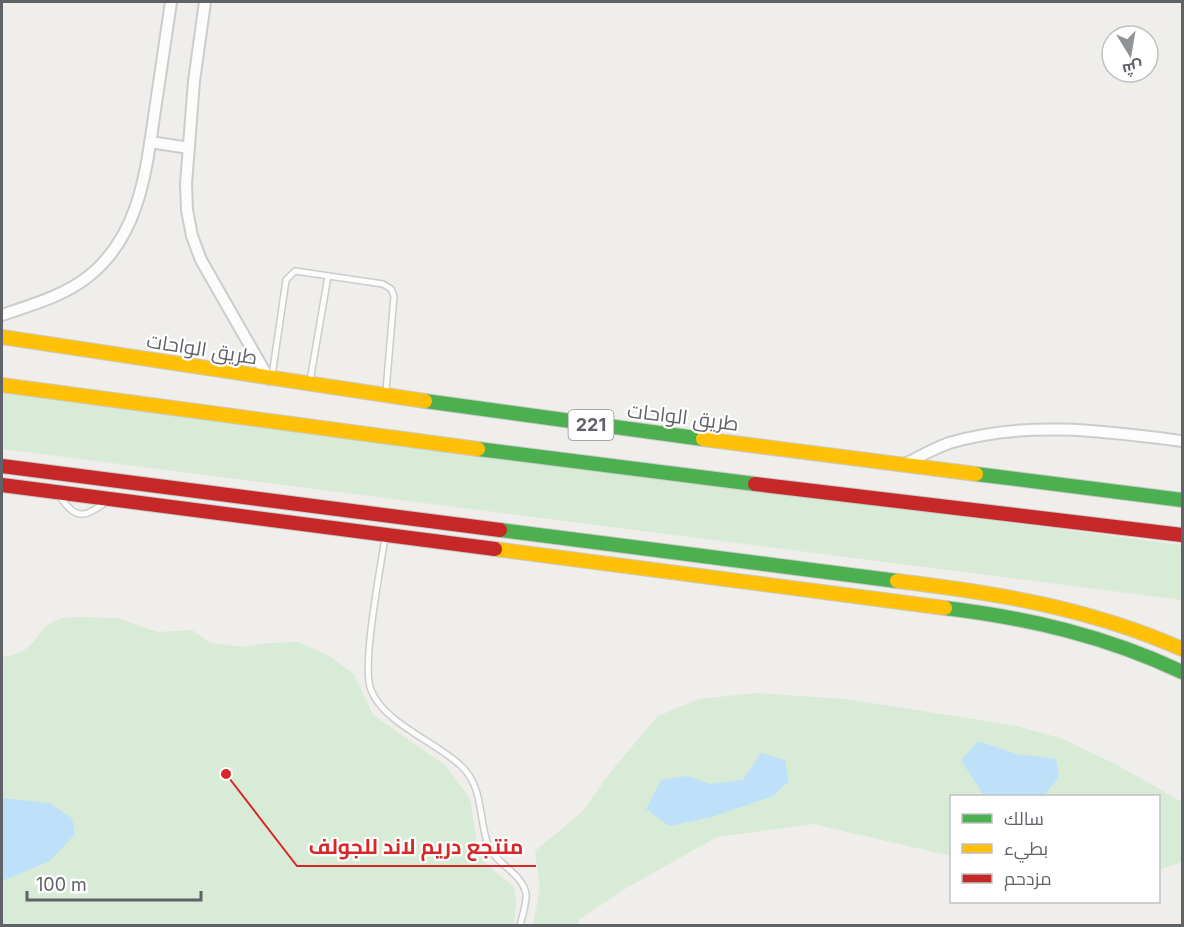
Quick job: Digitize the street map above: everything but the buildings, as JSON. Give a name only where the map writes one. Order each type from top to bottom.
[{"type":"main road","name":"طريق الواحات","points":[[2,337],[270,380],[902,465],[1182,500]]},
{"type":"main road","name":"221","points":[[2,385],[602,465],[1182,535]]},
{"type":"main road","points":[[2,466],[1002,594],[1059,606],[1115,622],[1182,649]]},
{"type":"main road","points":[[2,485],[987,613],[1053,624],[1147,654],[1182,672]]},
{"type":"main road","points":[[192,510],[195,492]]},
{"type":"main road","points":[[710,577],[712,557]]},
{"type":"street","points":[[2,315],[37,303],[78,284],[101,264],[120,240],[135,213],[144,183],[171,2]]},
{"type":"street","points":[[205,2],[186,193],[192,236],[201,260],[270,380]]},
{"type":"street","points":[[150,142],[189,148]]},
{"type":"street","points":[[902,465],[946,444],[974,437],[1029,430],[1113,432],[1182,441]]},
{"type":"lane","points":[[270,380],[288,277],[295,271],[387,285],[393,292],[386,396]]},
{"type":"lane","points":[[309,385],[328,276]]},
{"type":"lane","points":[[57,492],[69,510],[80,515],[91,513],[109,499]]},
{"type":"lane","points":[[385,535],[369,656],[369,687],[383,709],[461,765],[471,779],[479,797],[488,844],[502,866],[523,885],[526,896],[520,926]]},
{"type":"green space","points":[[2,392],[1182,545],[1182,600],[2,449]]},
{"type":"green space","points":[[117,618],[157,632],[192,630],[209,642],[242,647],[299,642],[329,656],[354,674],[373,715],[445,765],[470,798],[477,843],[486,864],[514,887],[516,901],[514,925],[2,925],[2,657],[14,655],[23,650],[45,628],[59,619]]},
{"type":"green space","points":[[756,693],[846,699],[1017,726],[1063,739],[1117,765],[1182,802],[1182,862],[1160,870],[1160,795],[950,795],[950,856],[813,824],[717,837],[628,887],[580,919],[577,925],[533,926],[540,888],[535,851],[582,812],[612,770],[658,716],[699,699]]},
{"type":"water","points":[[978,741],[1017,754],[1056,759],[1059,777],[1045,795],[983,795],[961,760]]},
{"type":"water","points":[[761,753],[785,760],[789,781],[773,796],[712,817],[669,826],[646,809],[661,780],[687,776],[710,784],[743,780]]},
{"type":"water","points":[[2,798],[49,803],[72,818],[75,834],[50,861],[2,881]]},
{"type":"traffic: fast","points":[[425,401],[703,439]]},
{"type":"traffic: fast","points":[[478,449],[755,484]]},
{"type":"traffic: fast","points":[[976,474],[1182,500]]},
{"type":"traffic: fast","points":[[500,530],[897,581]]},
{"type":"traffic: fast","points":[[945,608],[1006,617],[1066,630],[1125,648],[1182,672]]},
{"type":"traffic: slow","points":[[2,337],[425,401]]},
{"type":"traffic: slow","points":[[2,385],[478,449]]},
{"type":"traffic: slow","points":[[703,439],[976,474]]},
{"type":"traffic: slow","points":[[495,549],[945,608]]},
{"type":"traffic: slow","points":[[897,581],[1042,604],[1112,623],[1182,649]]},
{"type":"traffic: jam","points":[[2,466],[500,530]]},
{"type":"traffic: jam","points":[[755,484],[1182,535]]},
{"type":"traffic: jam","points":[[2,485],[495,549]]},
{"type":"place","name":"منتجع دريم لاند للجولف","points":[[226,774]]}]
